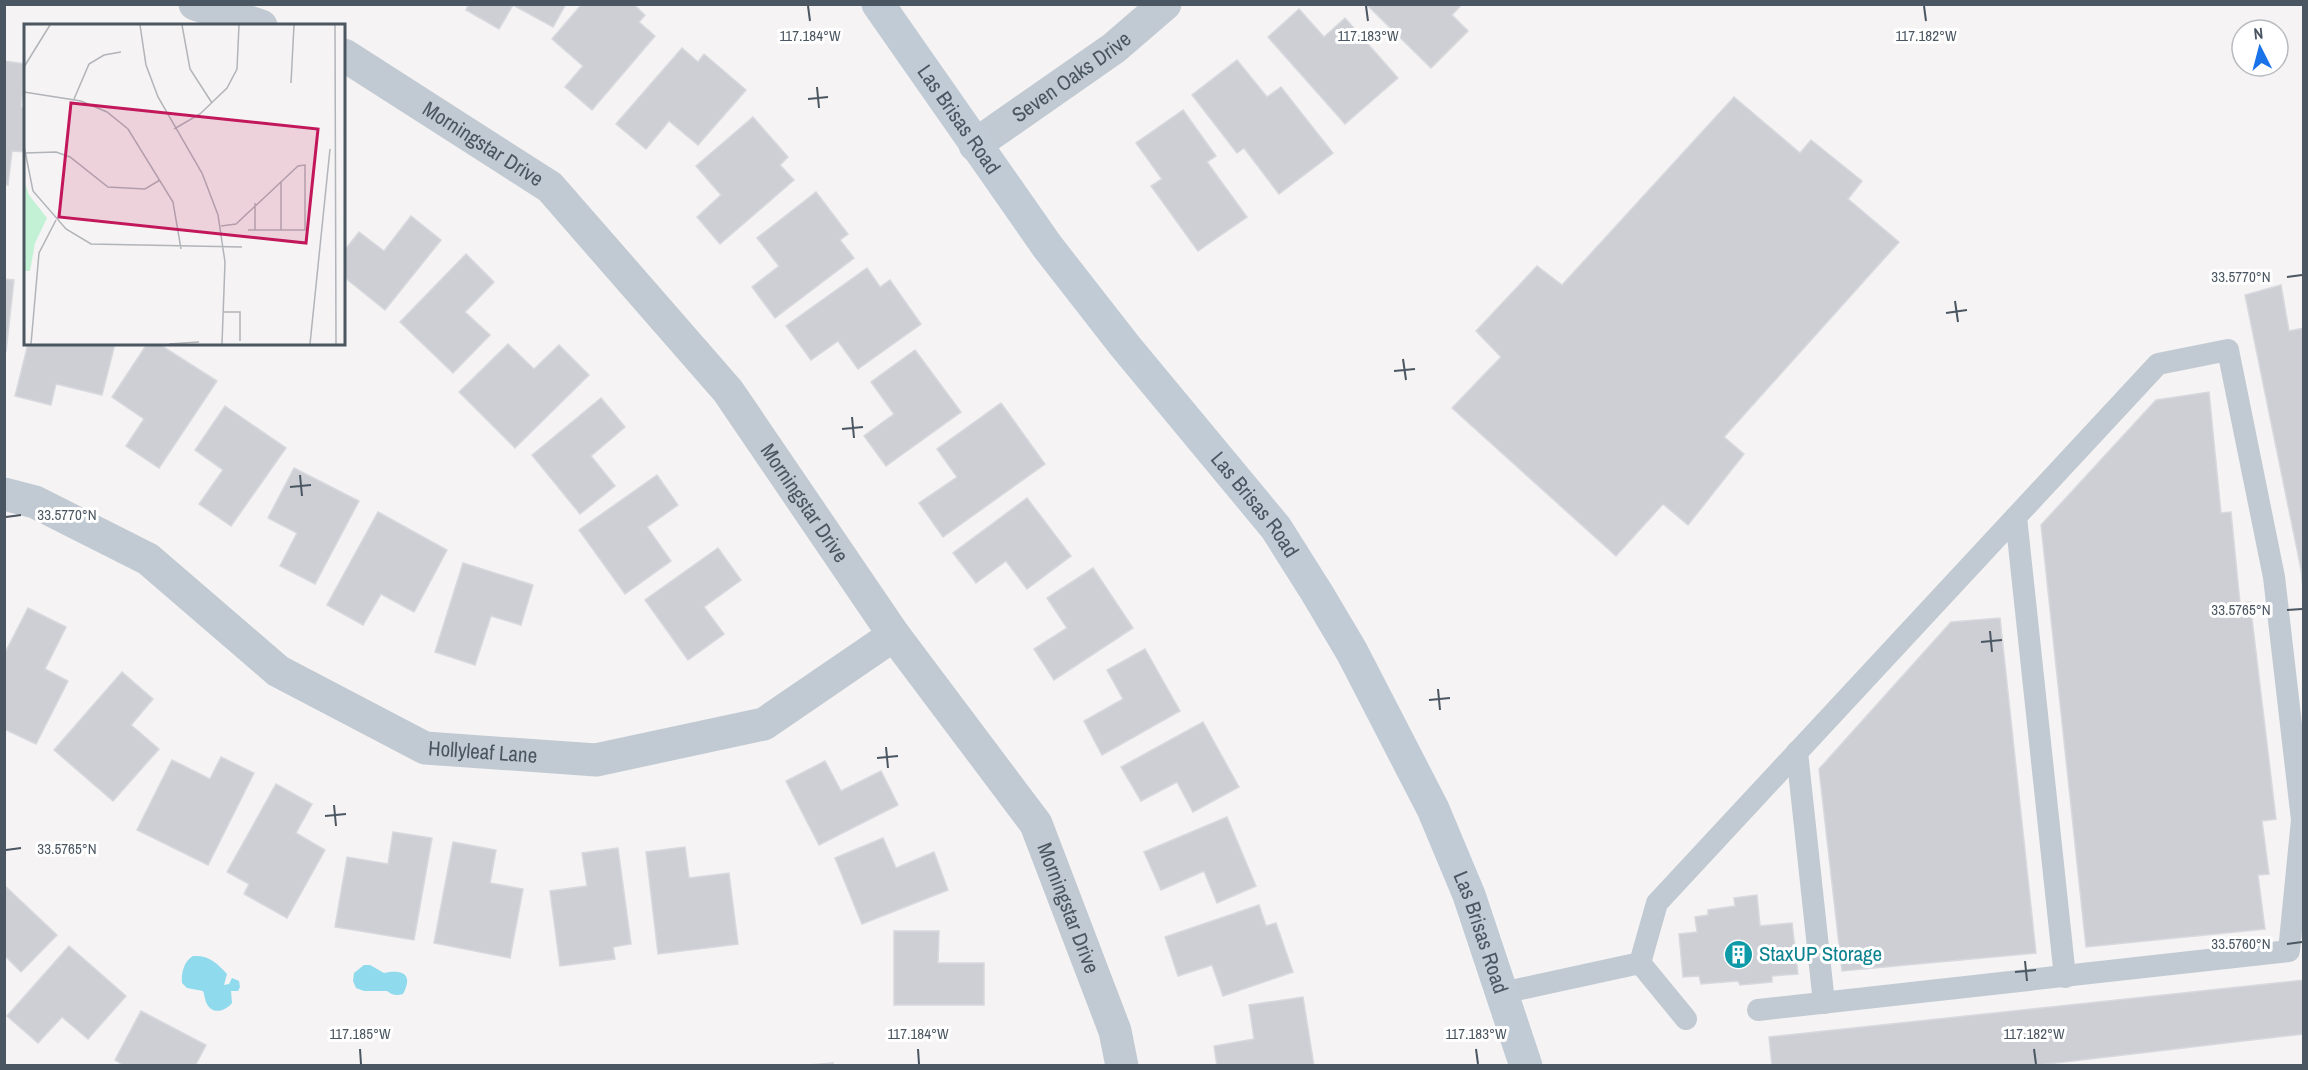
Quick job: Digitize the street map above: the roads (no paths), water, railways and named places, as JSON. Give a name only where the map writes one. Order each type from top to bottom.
[{"type":"street","points":[[195,4],[255,24]]},
{"type":"street","name":"Las Brisas Road","points":[[878,4],[1047,246],[1125,346],[1276,528],[1317,593],[1352,652],[1433,809],[1469,895],[1526,1065]]},
{"type":"street","name":"Seven Oaks Drive","points":[[975,146],[1114,48],[1165,4]]},
{"type":"street","name":"Morningstar Drive","points":[[345,56],[550,187],[728,391],[894,634],[1036,824],[1115,1031],[1122,1065]]},
{"type":"street","name":"Hollyleaf Lane","points":[[4,494],[35,502],[148,559],[278,671],[425,748],[596,760],[764,724],[894,634]]},
{"type":"lane","points":[[1640,963],[1657,903],[2158,364],[2228,350],[2274,577],[2302,820],[2289,951],[1758,1010]]},
{"type":"lane","points":[[2016,517],[2066,977]]},
{"type":"lane","points":[[1797,752],[1824,1003]]},
{"type":"lane","points":[[1502,993],[1640,963]]},
{"type":"lane","points":[[1640,963],[1686,1019]]},
{"type":"water","points":[[193,956],[208,958],[220,966],[227,974],[224,985],[229,984],[232,978],[239,981],[240,987],[238,991],[231,991],[232,1003],[227,1007],[215,1011],[207,1004],[203,991],[187,988],[182,983],[184,968]]},
{"type":"water","points":[[364,965],[370,965],[384,973],[404,974],[407,982],[403,994],[394,995],[387,991],[364,991],[356,988],[353,981],[354,973]]},
{"type":"place","name":"StaxUP Storage","points":[[1738,954]]}]
